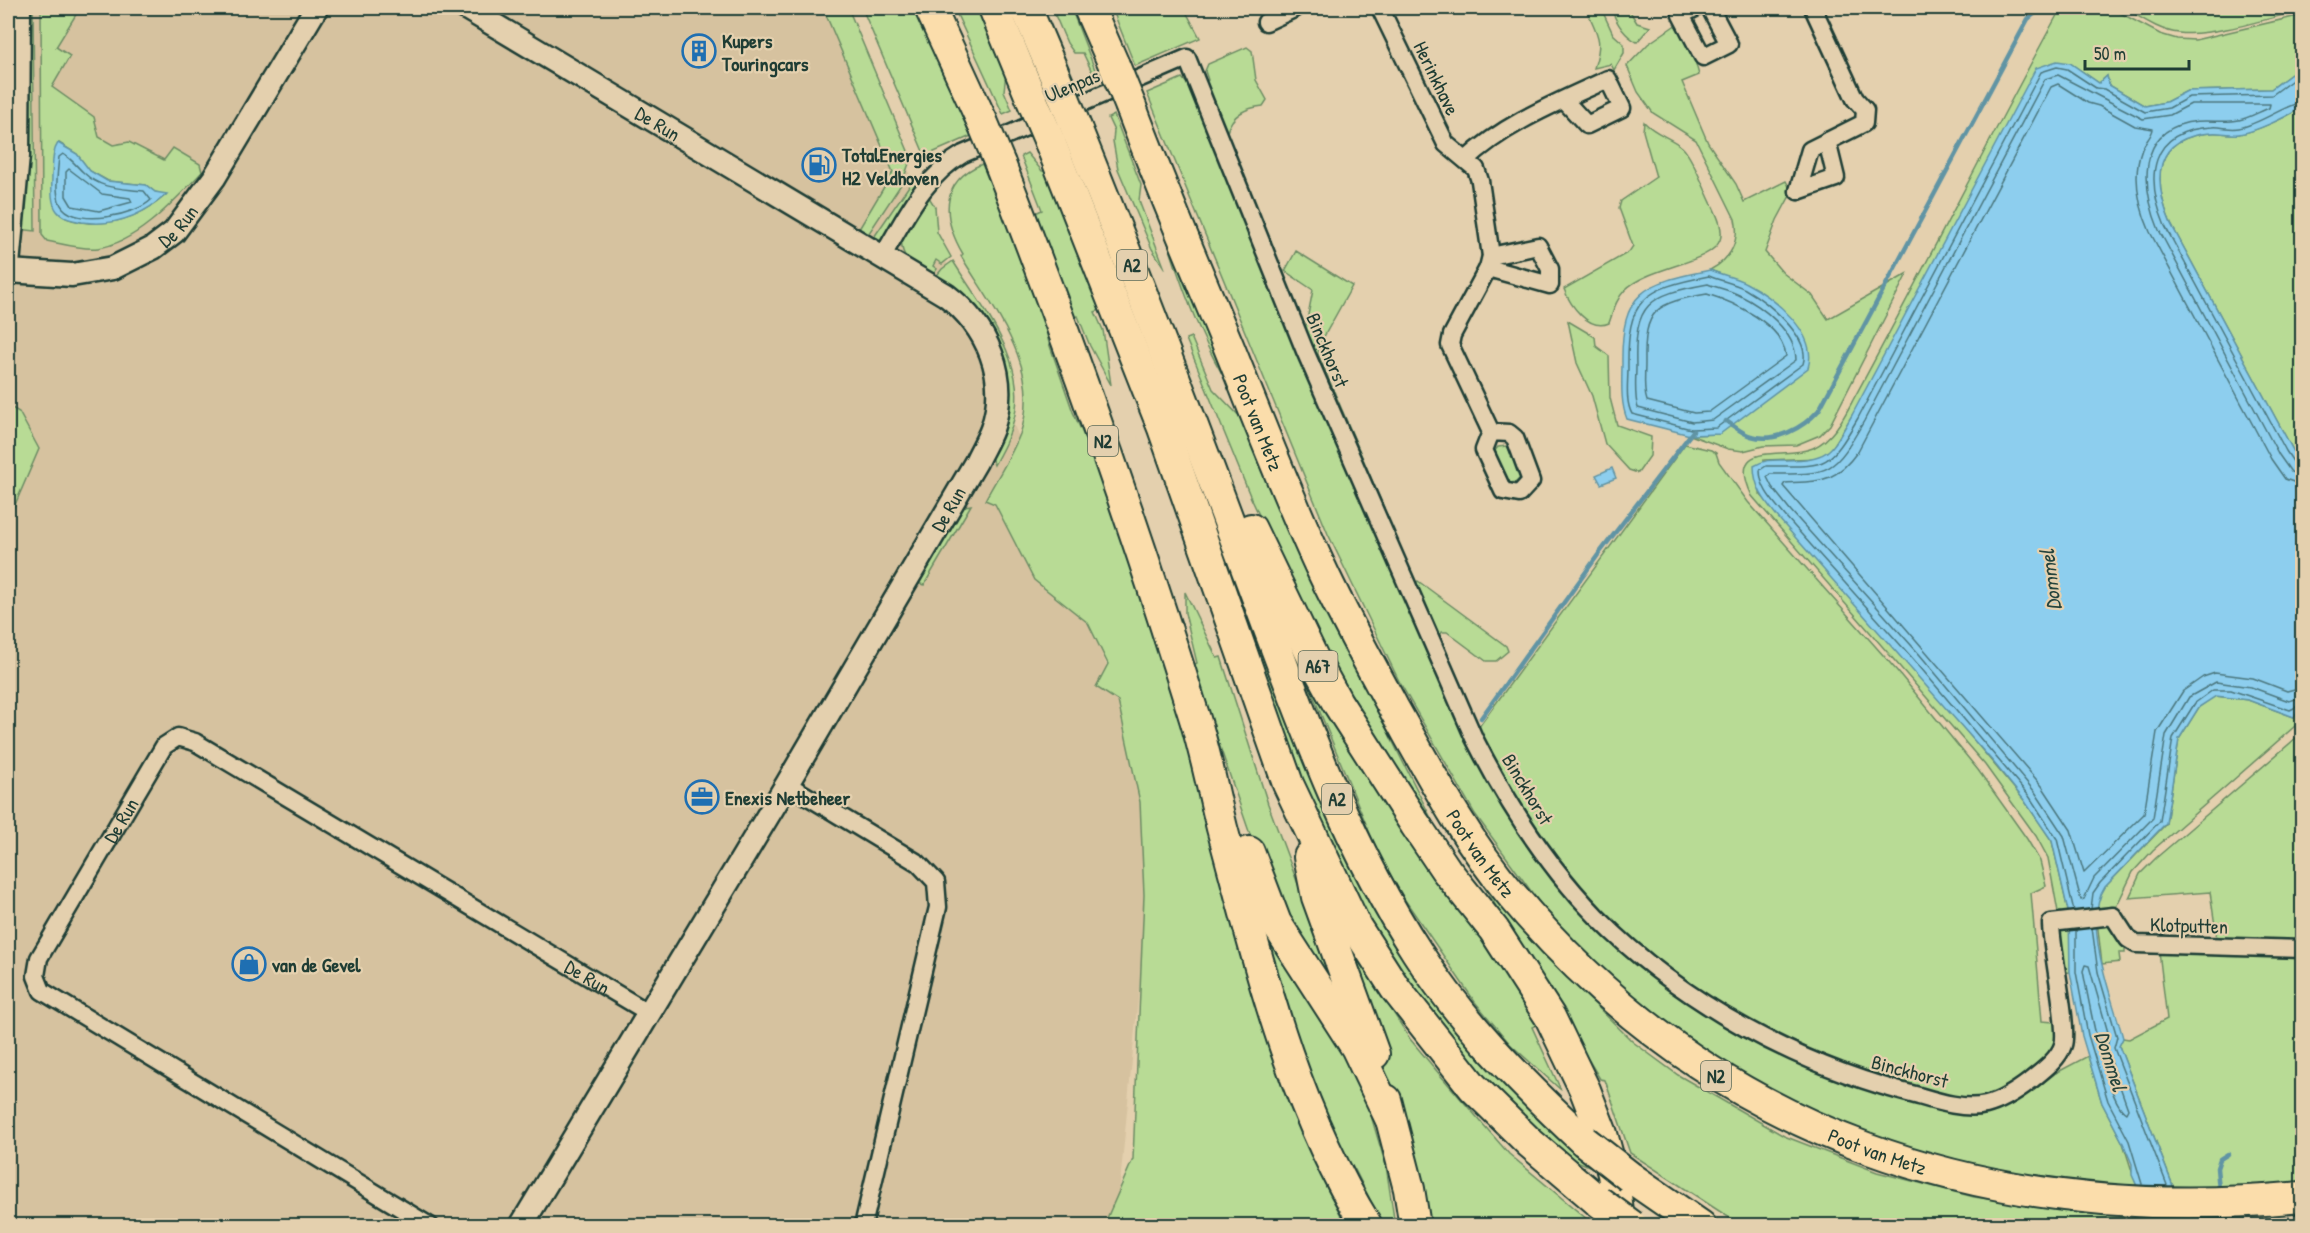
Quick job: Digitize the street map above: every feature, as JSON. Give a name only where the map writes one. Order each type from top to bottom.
[{"type":"highway","name":"N2","points":[[930,8],[1000,164],[1073,354],[1196,721],[1239,824],[1276,923],[1356,1047],[1390,1118]]},
{"type":"highway","name":"A2","points":[[994,8],[1050,142],[1163,428],[1300,814],[1356,927],[1424,1028],[1499,1114],[1598,1202],[1632,1226]]},
{"type":"highway","name":"A2","points":[[1026,8],[1147,302],[1321,761],[1367,868],[1418,955],[1466,1019],[1524,1085],[1584,1141],[1630,1177],[1701,1226]]},
{"type":"highway","name":"Poot van Metz","points":[[1089,8],[1282,480],[1352,631],[1443,796],[1476,849],[1508,891],[1550,939],[1642,1024],[1737,1089],[1797,1119],[1891,1157],[1976,1180],[2119,1201],[2292,1198]]},
{"type":"highway","name":"A67","points":[[1183,401],[1211,444],[1278,588],[1337,702],[1446,870],[1494,930],[1550,1017],[1585,1090],[1602,1134],[1613,1174],[1620,1226]]},
{"type":"highway","name":"A67","points":[[1352,631],[1414,775],[1487,910],[1494,930]]},
{"type":"highway","name":"N2","points":[[1196,721],[1222,828],[1283,1043],[1318,1133],[1367,1226]]},
{"type":"highway","name":"A2","points":[[1300,814],[1317,897],[1378,1067],[1409,1188],[1415,1226]]},
{"type":"street","points":[[8,265],[18,156],[19,8]]},
{"type":"street","name":"De Run","points":[[8,271],[72,275],[112,268],[153,248],[174,231],[214,178],[316,8]]},
{"type":"street","name":"De Run","points":[[466,8],[946,295],[960,306],[981,330],[995,366],[996,415],[976,462],[787,784],[521,1226]]},
{"type":"street","points":[[1266,22],[1296,8]]},
{"type":"street","name":"Herinkhave","points":[[1380,8],[1446,144],[1476,169],[1480,181],[1490,262],[1452,335],[1450,345],[1491,432]]},
{"type":"street","points":[[1695,8],[1681,15],[1703,57],[1729,44],[1710,8]]},
{"type":"street","points":[[1813,8],[1855,99],[1865,110],[1864,123],[1827,141]]},
{"type":"street","name":"Ulenpas","points":[[882,257],[927,184],[946,164],[1187,58]]},
{"type":"street","name":"Binckhorst","points":[[1187,58],[1305,351],[1474,738],[1504,798],[1542,852],[1597,917],[1665,977],[1765,1039],[1834,1071],[1894,1090],[1966,1106],[1984,1105],[2020,1088],[2048,1067],[2063,1047],[2065,1035],[2055,971],[2056,922]]},
{"type":"street","points":[[1466,160],[1500,133],[1564,100]]},
{"type":"street","name":"De Run","points":[[430,1226],[42,990],[36,976],[39,958],[164,746],[178,738],[195,742],[649,1013]]},
{"type":"street","points":[[787,784],[918,863],[936,882],[938,907],[863,1226]]},
{"type":"street","name":"Klotputten","points":[[2056,922],[2113,916],[2128,939],[2136,944],[2302,949]]},
{"type":"shaded area","points":[[8,8],[841,8],[1076,575],[1156,813],[1116,1225],[8,1225]]},
{"type":"green space","points":[[28,8],[33,8],[35,231],[19,229]]},
{"type":"green space","points":[[41,8],[80,8],[56,47],[70,56],[52,87],[94,117],[99,137],[113,145],[129,142],[164,160],[173,148],[200,164],[202,172],[155,218],[127,238],[113,244],[98,248],[79,247],[47,241],[42,235]],"holes":[[[59,143],[77,154],[90,171],[108,181],[146,185],[155,192],[166,195],[144,211],[106,223],[80,222],[66,218],[53,198],[54,153]]]},
{"type":"green space","points":[[823,8],[848,8],[911,158],[902,183],[867,236],[856,234],[893,172]]},
{"type":"green space","points":[[862,8],[918,8],[965,115],[962,117],[971,136],[925,156]]},
{"type":"green space","points":[[954,8],[978,8],[1006,73],[1004,91],[1012,110],[1003,114]]},
{"type":"green space","points":[[1052,8],[1071,8],[1097,75],[1094,76],[1083,53],[1074,53],[1067,43]]},
{"type":"green space","points":[[1112,8],[1184,8],[1200,38],[1135,66]]},
{"type":"green space","points":[[1586,8],[1601,8],[1613,34],[1624,44],[1624,53],[1614,70],[1611,64],[1594,68],[1599,43]]},
{"type":"green space","points":[[1611,8],[1628,8],[1637,23],[1650,27],[1637,42],[1621,28]]},
{"type":"green space","points":[[2061,8],[2111,8],[2160,34],[2177,39],[2195,40],[2302,15],[2302,66],[2271,89],[2187,91],[2166,102],[2145,106],[2109,85],[2107,76],[2099,83],[2070,63],[1831,450],[1821,458],[1764,460],[1760,494],[1910,664],[2024,800],[2052,841],[2069,915],[2058,912],[2048,858],[2036,836],[1985,765],[1752,496],[1746,478],[1746,465],[1752,458],[1813,448],[1832,434],[1841,421]]},
{"type":"green space","points":[[2124,8],[2302,8],[2302,10],[2241,26],[2208,32],[2179,33],[2164,30]]},
{"type":"green space","points":[[1677,24],[1694,57],[1699,75],[1682,82],[1708,143],[1736,184],[1744,202],[1786,181],[1792,192],[1777,220],[1765,252],[1783,273],[1812,295],[1828,319],[1907,274],[1830,425],[1820,435],[1796,445],[1763,446],[1743,451],[1728,449],[1690,435],[1720,434],[1782,309],[1747,284],[1710,270],[1717,266],[1732,249],[1736,235],[1735,219],[1696,140],[1653,113],[1638,92],[1627,66],[1648,44]]},
{"type":"green space","points":[[1247,47],[1252,51],[1256,80],[1267,100],[1263,106],[1245,110],[1236,116],[1227,132],[1215,115],[1202,82],[1208,80],[1205,71],[1208,64]]},
{"type":"green space","points":[[1182,78],[1190,87],[1194,85],[1500,799],[1662,982],[1893,1096],[1948,1112],[1985,1113],[2026,1095],[2056,1073],[2088,1056],[2102,1103],[2123,1143],[2138,1190],[2022,1177],[1893,1150],[1711,1063],[1573,949],[1475,814],[1399,681],[1328,534],[1147,93]]},
{"type":"green space","points":[[2302,107],[2302,467],[2171,224],[2161,191],[2160,176],[2162,163],[2168,152],[2178,143],[2192,136],[2211,133],[2246,133],[2272,123]]},
{"type":"green space","points":[[1114,115],[1141,185],[1139,201],[1165,269],[1152,249],[1118,169],[1113,141],[1114,131],[1108,118]]},
{"type":"green space","points":[[1644,122],[1682,147],[1689,157],[1718,218],[1721,229],[1720,240],[1715,248],[1705,254],[1635,282],[1619,297],[1609,323],[1594,324],[1581,315],[1564,289],[1629,252],[1633,246],[1619,208],[1621,201],[1656,177],[1643,131]]},
{"type":"green space","points":[[1070,135],[1352,858],[1586,1159],[1589,1166],[1546,1149],[1431,1023],[1330,858]]},
{"type":"green space","points":[[1027,153],[1042,171],[1046,171],[1100,310],[1095,312],[1103,330],[1111,385],[1090,346],[1078,316],[1074,318],[1033,214],[1042,210],[1021,156]]},
{"type":"green space","points":[[982,164],[989,181],[992,181],[1040,306],[1049,343],[1073,412],[1110,494],[1137,573],[1291,1094],[1328,1191],[1346,1225],[1104,1225],[1133,1159],[1144,895],[1140,802],[1118,701],[1096,687],[1108,664],[1088,623],[1034,580],[995,504],[985,500],[1016,443],[1026,410],[1025,386],[1012,340],[961,256],[963,254],[951,228],[948,203],[951,191],[968,172]]},
{"type":"green space","points":[[913,180],[919,183],[881,244],[872,240]]},
{"type":"green space","points":[[1151,181],[1234,393],[1207,346],[1184,291],[1165,234]]},
{"type":"green space","points":[[927,194],[935,207],[937,232],[951,257],[942,264],[936,260],[933,266],[937,269],[931,278],[910,262],[902,246],[902,239]]},
{"type":"green space","points":[[1296,251],[1352,286],[1321,342],[1318,354],[1384,508],[1380,513],[1305,330],[1313,290],[1285,271]]},
{"type":"green space","points":[[953,261],[1000,336],[1015,376],[1017,397],[1014,419],[994,465],[989,452],[1004,381],[934,279]]},
{"type":"green space","points":[[1568,321],[1595,337],[1596,346],[1609,356],[1610,398],[1617,425],[1651,437],[1650,456],[1638,473],[1629,470],[1605,444],[1592,396],[1577,363]]},
{"type":"green space","points":[[1191,337],[1213,389],[1249,426],[1345,646],[1450,856],[1326,656],[1251,498],[1186,339]]},
{"type":"green space","points":[[12,408],[19,412],[39,449],[8,521],[8,422]]},
{"type":"green space","points":[[1685,444],[1716,453],[1719,462],[1748,502],[1898,672],[1978,770],[2040,861],[2046,886],[2031,893],[2042,1021],[2054,1022],[2060,1030],[2056,1046],[2045,1063],[2000,1094],[1963,1102],[1837,1066],[1768,1034],[1670,973],[1602,912],[1548,848],[1510,794],[1478,728]]},
{"type":"green space","points":[[1507,446],[1522,476],[1516,482],[1505,484],[1492,454],[1498,447]]},
{"type":"green space","points":[[971,505],[924,585],[914,582],[958,507]]},
{"type":"green space","points":[[1418,581],[1506,646],[1508,651],[1496,661],[1486,661],[1447,632],[1442,632],[1438,642],[1417,589]]},
{"type":"green space","points":[[1185,592],[1217,658],[1221,657],[1268,804],[1347,1015],[1268,887],[1192,665],[1197,663],[1185,613]]},
{"type":"green space","points":[[1301,666],[1540,1023],[1532,1027],[1561,1090],[1510,1044],[1475,1002],[1405,900],[1378,853]]},
{"type":"green space","points":[[2215,696],[2248,700],[2294,717],[2302,707],[2302,720],[2153,850],[2133,872],[2112,911],[2096,910],[2099,895],[2105,887],[2166,824],[2179,739],[2199,707]]},
{"type":"green space","points":[[2302,733],[2302,941],[2217,939],[2210,892],[2129,898],[2140,874],[2156,858]]},
{"type":"green space","points":[[1467,858],[1521,918],[1523,931],[1539,949],[1633,1042],[1678,1075],[1784,1136],[1877,1172],[1974,1197],[2131,1219],[2150,1215],[2155,1225],[1744,1226],[1736,1222],[1630,1153],[1605,1080],[1600,1079]]},
{"type":"green space","points":[[1251,891],[1278,952],[1350,1065],[1369,1109],[1386,1166],[1395,1225],[1383,1225],[1355,1170],[1352,1171],[1324,1132]]},
{"type":"green space","points":[[1329,911],[1410,1039],[1441,1076],[1509,1154],[1594,1225],[1428,1225],[1396,1101]]},
{"type":"green space","points":[[2097,921],[2108,921],[2125,945],[2125,953],[2119,953],[2120,962],[2102,964]]},
{"type":"green space","points":[[2070,924],[2070,972],[2059,973],[2059,928]]},
{"type":"green space","points":[[2159,951],[2302,953],[2302,1184],[2175,1191],[2119,1046],[2123,1038],[2129,1039],[2167,1019]]},
{"type":"water","name":"Dommel","points":[[2057,61],[2070,63],[2099,83],[2107,76],[2109,85],[2145,106],[2166,102],[2187,91],[2271,89],[2302,66],[2302,107],[2272,123],[2246,133],[2211,133],[2192,136],[2178,143],[2168,152],[2162,163],[2160,176],[2161,191],[2171,224],[2302,467],[2302,707],[2294,717],[2248,700],[2216,696],[2199,707],[2179,739],[2166,823],[2105,887],[2098,903],[2096,921],[2101,962],[2123,1038],[2119,1046],[2188,1225],[2155,1225],[2132,1175],[2132,1164],[2123,1143],[2102,1103],[2082,1036],[2070,972],[2069,915],[2052,841],[2024,800],[1994,763],[1780,520],[1762,495],[1756,482],[1754,466],[1773,460],[1812,458],[1828,451],[1839,438],[2036,68]]},
{"type":"water","points":[[58,143],[77,154],[90,171],[107,181],[146,185],[155,192],[167,194],[138,214],[117,221],[94,223],[65,217],[59,214],[52,198],[53,158]]},
{"type":"water","points":[[1710,270],[1757,289],[1791,318],[1807,342],[1810,355],[1808,368],[1720,434],[1690,435],[1627,419],[1622,391],[1623,339],[1626,320],[1632,305],[1641,294],[1653,286]]},
{"type":"water","points":[[1612,468],[1616,478],[1601,484],[1596,475]]},
{"type":"waterway","points":[[1726,421],[1748,435],[1760,438],[1779,436],[1805,423],[1819,410],[2028,19],[2041,8]]},
{"type":"waterway","points":[[1481,718],[1598,555],[1693,431]]},
{"type":"waterway","points":[[2219,1190],[2217,1168],[2220,1159],[2228,1154]]},
{"type":"waterway","points":[[2221,1210],[2222,1226]]},
{"type":"place","name":"Kupers Touringcars","points":[[699,51]]},
{"type":"place","name":"TotalEnergies H2 Veldhoven","points":[[819,165]]},
{"type":"place","name":"Enexis Netbeheer","points":[[702,797]]},
{"type":"place","name":"van de Gevel","points":[[249,964]]}]
